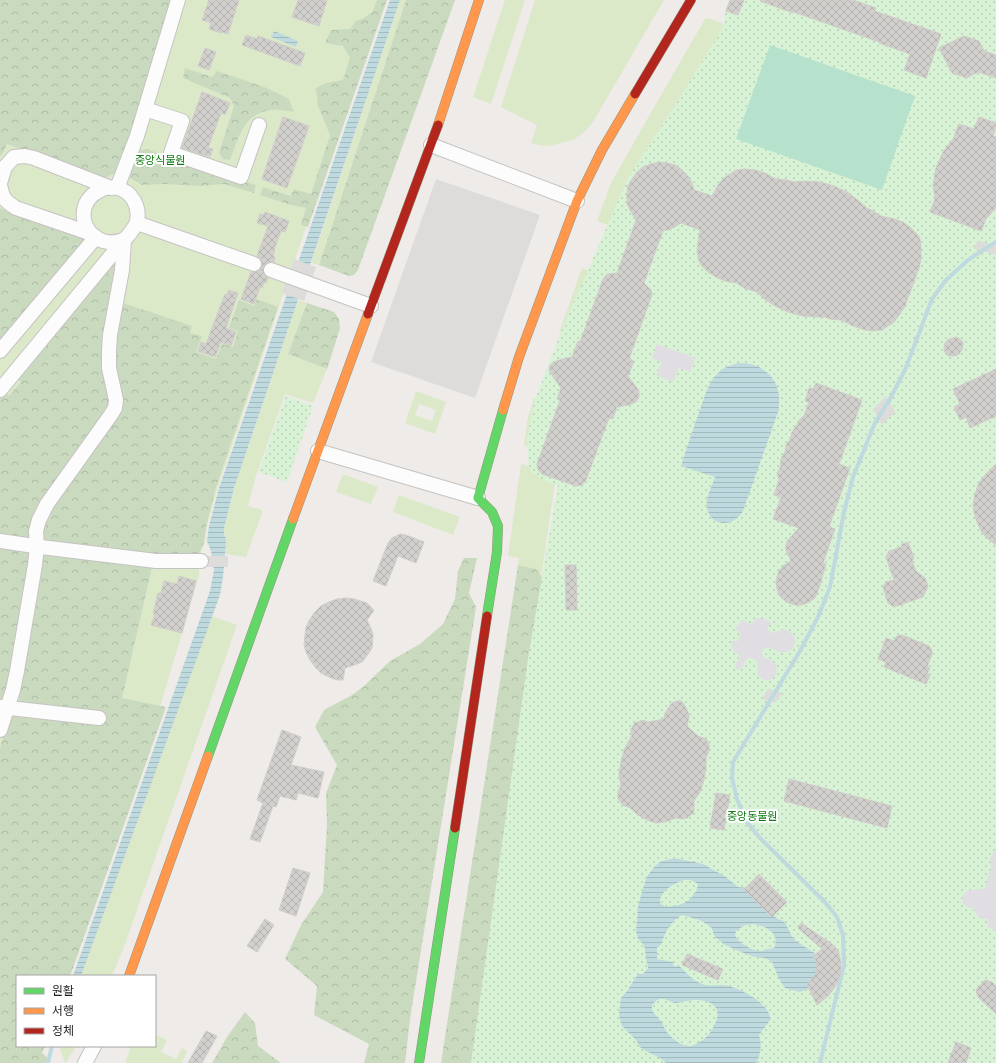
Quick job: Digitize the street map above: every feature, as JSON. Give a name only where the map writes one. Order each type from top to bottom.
[{"type":"street","points":[[114,188],[137,136],[178,0]]},
{"type":"street","points":[[129,975],[277,562],[431,145],[479,0]]},
{"type":"street","points":[[478,498],[519,357],[577,201],[602,150],[691,0]]},
{"type":"street","points":[[145,109],[182,121],[171,153],[241,177],[259,125]]},
{"type":"street","points":[[431,145],[577,201]]},
{"type":"street","points":[[0,390],[129,235],[137,223],[138,214],[136,204],[131,196],[124,190],[114,188],[34,158],[25,156],[14,157],[3,166],[0,184],[2,197],[8,203],[16,208],[94,235]]},
{"type":"street","points":[[114,188],[99,190],[91,196],[84,211],[84,220],[87,229],[103,241],[112,242],[124,240]]},
{"type":"street","points":[[137,223],[254,264]]},
{"type":"street","points":[[0,351],[94,235]]},
{"type":"street","points":[[0,730],[3,708],[13,690],[17,671],[35,565],[37,547],[36,531],[39,520],[47,504],[115,408],[116,400],[109,368],[109,351],[110,335],[122,270],[124,240]]},
{"type":"street","points":[[271,270],[371,306]]},
{"type":"street","points":[[318,451],[478,498],[492,512],[498,526],[497,552],[419,1063]]},
{"type":"street","points":[[0,541],[37,547],[156,561],[201,562]]},
{"type":"street","points":[[3,708],[99,718]]},
{"type":"street","points":[[84,1063],[93,1047]]},
{"type":"green space","name":"중앙식물원","points":[[0,0],[385,0],[353,88],[218,487],[207,526],[205,542],[200,555],[199,576],[157,717],[18,975],[16,975],[16,1047],[0,1063]]},
{"type":"green space","points":[[0,0],[173,0],[121,170],[107,177],[102,177],[7,144],[0,156]]},
{"type":"green space","points":[[377,0],[387,0],[308,227],[301,225],[306,208],[260,195],[263,187],[291,196],[294,189],[311,194],[330,135],[318,106],[316,88],[326,83],[343,80],[350,58],[343,46],[325,43],[331,30],[350,29],[356,21],[364,18],[373,11]]},
{"type":"green space","points":[[400,0],[406,0],[319,265],[311,263]]},
{"type":"green space","points":[[406,0],[455,0],[358,270],[354,275],[349,276],[319,265]]},
{"type":"green space","points":[[505,0],[525,0],[491,104],[473,97]]},
{"type":"green space","points":[[535,0],[664,0],[593,122],[584,132],[573,140],[549,146],[531,143],[537,125],[501,107]]},
{"type":"green space","name":"중앙동물원","points":[[729,0],[996,0],[996,1063],[471,1063],[529,652],[558,485],[545,481],[529,470],[527,439],[534,402],[563,327],[628,178],[724,26],[725,12]]},
{"type":"green space","points":[[707,18],[724,25],[630,233],[597,221],[611,183],[705,19]]},
{"type":"green space","points":[[770,45],[915,96],[882,190],[736,139]]},
{"type":"green space","points":[[185,68],[212,77],[217,71],[267,88],[289,99],[294,112],[271,110],[254,116],[243,128],[230,160],[223,159],[219,153],[234,106],[230,98],[183,78]]},
{"type":"green space","points":[[147,149],[196,167],[256,185],[254,193],[224,184],[201,186],[163,184],[142,185],[128,177],[137,151]]},
{"type":"green space","points":[[0,208],[80,236],[83,240],[84,246],[0,347]]},
{"type":"green space","points":[[114,261],[117,262],[111,405],[32,539],[0,536],[0,396],[4,391],[9,396],[21,382],[16,377]]},
{"type":"green space","points":[[582,268],[602,275],[580,340],[559,333]]},
{"type":"green space","points":[[257,299],[278,307],[216,487],[206,527],[204,542],[198,556],[161,555],[41,542],[41,520],[114,420],[113,350],[122,305],[126,304],[192,326],[190,333],[202,336],[196,352],[216,359],[222,344],[233,347],[238,331],[229,328],[239,300],[254,306]]},
{"type":"green space","points":[[298,300],[307,303],[288,354],[327,369],[313,403],[285,394],[256,476],[248,506],[263,510],[246,557],[224,554],[226,540],[224,528],[234,488]]},
{"type":"green space","points":[[307,303],[334,312],[339,319],[340,328],[327,369],[288,354]]},
{"type":"green space","points":[[416,391],[446,402],[435,434],[405,423]],"holes":[[[419,404],[436,410],[432,421],[415,415]]]},
{"type":"green space","points":[[286,396],[313,406],[287,482],[259,472]]},
{"type":"green space","points":[[534,398],[545,402],[530,448],[524,445],[528,417]]},
{"type":"green space","points":[[521,464],[530,466],[555,483],[541,577],[535,569],[518,565],[519,558],[508,556]]},
{"type":"green space","points":[[343,474],[378,487],[371,504],[336,492]]},
{"type":"green space","points":[[399,495],[460,517],[453,535],[393,512]]},
{"type":"green space","points":[[0,545],[32,552],[9,693],[0,703]]},
{"type":"green space","points":[[46,552],[153,563],[122,698],[166,707],[70,975],[16,975],[16,1047],[45,1047],[42,1053],[48,1058],[47,1063],[0,1063],[0,748],[8,720],[21,705],[19,702],[20,681],[42,558]]},
{"type":"green space","points":[[464,558],[477,558],[469,593],[476,607],[410,1019],[405,1063],[364,1063],[369,1044],[314,1015],[317,986],[285,959],[301,925],[323,892],[327,825],[326,793],[337,765],[315,727],[324,710],[352,695],[363,687],[390,661],[420,644],[443,624],[455,599],[458,571]]},
{"type":"green space","points":[[518,565],[536,569],[550,589],[573,1063],[441,1063]]},
{"type":"green space","points":[[212,616],[237,625],[124,947],[112,975],[81,975]]},
{"type":"green space","points":[[245,1012],[255,1023],[258,1046],[281,1063],[212,1063],[227,1037]]},
{"type":"green space","points":[[156,1034],[167,1040],[161,1052],[176,1059],[182,1048],[187,1051],[182,1063],[125,1063],[131,1047],[156,1047]]},
{"type":"green space","points":[[59,1047],[75,1047],[66,1063]]},
{"type":"shaded area","points":[[436,179],[540,215],[475,398],[371,362]]},
{"type":"shaded area","points":[[657,344],[695,358],[690,372],[679,368],[673,382],[656,375],[662,362],[652,358]]},
{"type":"shaded area","points":[[756,618],[765,619],[771,623],[767,627],[770,632],[773,633],[786,630],[793,635],[795,639],[793,648],[789,651],[780,652],[768,647],[763,650],[762,653],[764,658],[773,661],[777,668],[775,676],[768,680],[764,680],[758,675],[757,661],[754,659],[748,658],[742,668],[738,670],[735,667],[740,657],[737,653],[735,654],[731,641],[738,641],[740,632],[734,630],[744,620],[751,624]]},
{"type":"shaded area","points":[[996,849],[996,931],[988,926],[988,919],[978,917],[973,908],[966,906],[962,899],[966,892],[970,890],[983,889],[986,886],[991,868],[990,859]]},
{"type":"water","points":[[390,0],[400,0],[234,488],[224,528],[226,540],[220,595],[81,975],[73,975],[210,591],[214,570],[211,551],[207,541],[209,526],[219,488]]},
{"type":"water","points":[[274,31],[298,41],[296,47],[271,37]]},
{"type":"water","points":[[739,363],[758,367],[766,371],[772,377],[779,393],[778,412],[743,511],[734,520],[723,523],[713,519],[709,515],[707,508],[708,496],[715,477],[681,466],[705,394],[711,381],[722,370]]},
{"type":"water","points":[[674,858],[703,864],[726,877],[738,887],[747,888],[774,916],[786,924],[791,935],[796,941],[816,954],[818,957],[821,966],[813,986],[799,992],[785,988],[779,979],[772,962],[766,958],[755,957],[725,945],[715,937],[711,927],[700,920],[682,915],[671,924],[661,945],[657,946],[657,959],[673,962],[673,965],[676,967],[678,965],[697,982],[711,986],[728,986],[747,993],[759,1001],[768,1011],[771,1019],[759,1035],[760,1049],[756,1063],[666,1063],[640,1047],[636,1040],[622,1026],[619,1013],[621,998],[638,974],[643,974],[648,968],[644,945],[638,939],[636,931],[638,906],[648,875],[660,862]],"holes":[[[684,880],[691,880],[698,884],[695,893],[690,899],[685,903],[674,906],[665,907],[660,903],[662,895],[668,888]],[[745,925],[758,925],[771,931],[774,934],[776,943],[774,948],[757,951],[740,942],[735,936],[736,931]],[[661,998],[675,1003],[691,1000],[707,1001],[716,1008],[717,1019],[705,1038],[692,1046],[685,1046],[666,1031],[661,1021],[652,1011],[654,1002]]]},
{"type":"pier","points":[[979,241],[996,246],[996,255],[972,248]]},
{"type":"pier","points":[[294,259],[316,267],[304,301],[282,293]]},
{"type":"pier","points":[[886,396],[895,412],[882,425],[873,409]]},
{"type":"pier","points":[[201,556],[228,556],[228,567],[201,567]]},
{"type":"pier","points":[[768,689],[782,693],[775,703],[762,699]]},
{"type":"building","points":[[209,0],[239,0],[228,34],[209,29],[211,23],[202,20]]},
{"type":"building","points":[[298,0],[327,0],[319,26],[292,17]]},
{"type":"building","points":[[730,0],[744,0],[738,15],[726,11]]},
{"type":"building","points":[[760,0],[853,0],[876,8],[875,11],[941,34],[926,78],[904,70],[910,54]]},
{"type":"building","points":[[246,35],[257,39],[258,36],[305,53],[300,66],[242,45]]},
{"type":"building","points":[[964,36],[979,41],[984,51],[996,55],[996,78],[978,72],[967,78],[952,73],[939,48]]},
{"type":"building","points":[[205,48],[216,52],[209,70],[198,66]]},
{"type":"building","points":[[202,92],[230,103],[225,115],[221,113],[208,148],[213,149],[210,157],[182,148]]},
{"type":"building","points":[[283,117],[309,126],[287,188],[262,179]]},
{"type":"building","points":[[979,117],[996,123],[993,136],[996,137],[996,208],[986,219],[981,231],[930,212],[935,199],[933,185],[936,168],[943,152],[953,139],[959,124],[974,129]]},
{"type":"building","points":[[659,162],[675,165],[688,176],[694,190],[712,196],[724,178],[736,170],[745,169],[765,173],[776,179],[793,182],[820,182],[834,186],[847,192],[867,208],[881,216],[903,222],[911,228],[920,239],[921,259],[919,268],[905,306],[900,314],[894,322],[882,330],[872,331],[853,326],[841,320],[825,317],[802,316],[775,306],[757,292],[744,288],[737,283],[725,281],[716,277],[701,265],[697,251],[700,230],[681,223],[671,229],[663,231],[644,283],[651,290],[652,295],[629,359],[634,361],[628,376],[639,391],[639,397],[636,402],[617,407],[613,419],[609,418],[586,480],[582,485],[576,486],[542,474],[538,470],[537,464],[560,400],[557,399],[561,388],[550,372],[549,368],[554,362],[572,357],[578,341],[580,342],[603,279],[607,274],[617,273],[636,220],[627,203],[628,186],[637,172],[643,167]]},
{"type":"building","points":[[265,212],[289,221],[285,232],[281,231],[274,250],[274,262],[266,263],[263,267],[263,272],[268,278],[266,283],[264,282],[262,288],[260,287],[254,304],[241,299],[251,272],[259,271],[262,266],[261,259],[257,256],[268,226],[257,223],[260,214],[264,215]]},
{"type":"building","points":[[229,290],[238,293],[226,328],[236,332],[231,346],[221,342],[215,357],[198,351],[201,342],[206,344],[225,294],[227,295]]},
{"type":"building","points":[[956,337],[963,342],[962,350],[955,356],[947,355],[944,347],[945,343]]},
{"type":"building","points":[[996,369],[996,416],[970,428],[966,417],[960,420],[954,407],[960,404],[953,389]]},
{"type":"building","points":[[816,383],[862,400],[839,464],[850,468],[829,527],[835,529],[823,563],[826,564],[819,588],[815,598],[807,603],[795,605],[784,600],[779,595],[776,583],[779,571],[783,566],[791,561],[786,550],[787,541],[799,528],[773,519],[781,497],[774,495],[779,480],[777,473],[780,468],[781,459],[785,452],[786,445],[800,419],[804,416],[809,402],[805,401],[809,388],[813,389]]},
{"type":"building","points":[[996,464],[996,545],[981,531],[974,513],[973,504],[978,485],[983,477]]},
{"type":"building","points":[[400,534],[424,542],[416,563],[398,556],[386,586],[373,581],[388,543],[392,538]]},
{"type":"building","points":[[908,542],[914,558],[912,561],[916,571],[925,578],[928,586],[923,597],[894,607],[888,603],[883,587],[886,582],[894,580],[886,557],[889,551],[901,547],[902,544]]},
{"type":"building","points":[[565,565],[576,565],[577,610],[566,610]]},
{"type":"building","points":[[179,576],[196,581],[182,633],[151,625],[155,614],[153,614],[158,593],[161,593],[164,581],[177,584]]},
{"type":"building","points":[[346,598],[367,603],[374,610],[367,620],[373,636],[372,648],[362,662],[345,668],[343,680],[337,680],[321,673],[315,667],[306,652],[304,644],[306,627],[315,612],[321,606],[329,602]]},
{"type":"building","points":[[902,635],[929,646],[932,650],[932,655],[927,667],[930,668],[927,674],[930,675],[926,684],[884,667],[886,662],[878,659],[886,638],[894,641],[897,636]]},
{"type":"building","points":[[681,701],[684,704],[688,712],[689,717],[687,726],[698,736],[707,740],[709,744],[709,751],[706,758],[704,780],[700,792],[694,801],[693,813],[687,818],[676,818],[665,822],[656,823],[638,815],[630,808],[623,805],[618,799],[618,791],[621,786],[619,774],[621,762],[624,750],[632,735],[631,729],[635,723],[643,720],[648,722],[664,719],[665,713],[671,704]]},
{"type":"building","points":[[282,730],[301,737],[291,765],[324,772],[318,798],[298,793],[296,800],[280,796],[276,807],[273,806],[260,842],[250,839],[263,803],[257,800]]},
{"type":"building","points":[[789,779],[892,806],[887,828],[784,801]]},
{"type":"building","points":[[716,793],[730,795],[724,830],[710,828]]},
{"type":"building","points":[[293,868],[310,873],[296,916],[279,910]]},
{"type":"building","points":[[759,874],[787,902],[772,917],[744,889]]},
{"type":"building","points":[[265,919],[274,925],[257,952],[247,946]]},
{"type":"building","points":[[801,923],[832,944],[838,950],[840,958],[841,967],[837,983],[828,996],[817,1005],[807,985],[816,973],[816,961],[813,956],[822,949],[798,928]]},
{"type":"building","points":[[687,954],[723,969],[718,980],[682,965]]},
{"type":"building","points":[[985,980],[992,982],[996,986],[996,1014],[978,997],[976,990]]},
{"type":"building","points":[[206,1031],[217,1036],[202,1063],[188,1063]]},
{"type":"building","points":[[956,1042],[971,1048],[966,1063],[948,1063]]},
{"type":"waterway","points":[[820,1063],[844,965],[843,935],[837,917],[825,902],[760,838],[746,821],[737,799],[732,778],[733,762],[800,651],[818,617],[830,587],[844,512],[853,477],[875,423],[905,370],[932,299],[946,280],[968,260],[996,242]]},
{"type":"waterway","points":[[48,1063],[52,1047]]},
{"type":"traffic: fast","points":[[487,616],[497,552],[498,526],[492,512],[478,498],[503,410]]},
{"type":"traffic: fast","points":[[208,756],[293,519]]},
{"type":"traffic: fast","points":[[419,1063],[455,828]]},
{"type":"traffic: slow","points":[[438,125],[479,0]]},
{"type":"traffic: slow","points":[[503,410],[519,357],[577,201],[602,150],[635,94]]},
{"type":"traffic: slow","points":[[293,519],[368,314]]},
{"type":"traffic: slow","points":[[129,975],[208,756]]},
{"type":"traffic: jam","points":[[635,94],[691,0]]},
{"type":"traffic: jam","points":[[368,314],[438,125]]},
{"type":"traffic: jam","points":[[455,828],[487,616]]}]
